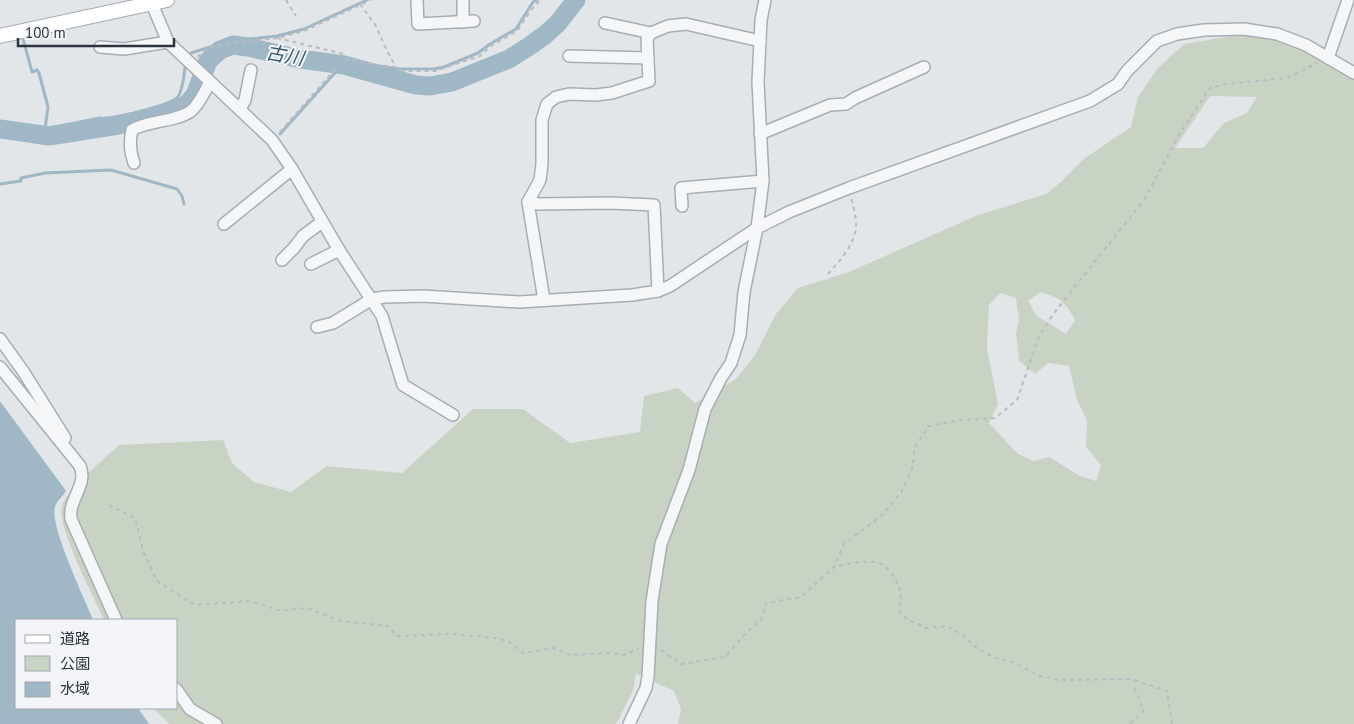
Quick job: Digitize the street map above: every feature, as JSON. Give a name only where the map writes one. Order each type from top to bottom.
[{"type":"main road","points":[[0,36],[168,0]]},
{"type":"street","points":[[416,0],[418,24],[469,21],[463,0]]},
{"type":"street","points":[[629,724],[646,688],[650,665],[654,582],[661,544],[688,470],[705,409],[717,384],[731,363],[740,334],[744,292],[764,181],[760,134],[760,41],[761,20],[765,0]]},
{"type":"street","points":[[1328,58],[1348,0]]},
{"type":"street","points":[[152,4],[168,42],[272,140],[292,169],[339,250],[382,316],[402,385],[453,415]]},
{"type":"street","points":[[605,22],[651,33]]},
{"type":"street","points":[[544,300],[528,202],[540,180],[542,120],[547,104],[556,97],[569,94],[596,95],[650,81],[647,39],[651,33],[668,26],[686,24],[760,41]]},
{"type":"street","points":[[317,327],[333,323],[372,299],[423,296],[519,302],[632,295],[658,291],[670,286],[757,228],[789,212],[849,188],[1090,102],[1118,84],[1127,71],[1157,41],[1177,34],[1221,29],[1276,34],[1306,45],[1354,73]]},
{"type":"street","points":[[100,47],[124,49],[168,42]]},
{"type":"street","points":[[569,56],[648,58]]},
{"type":"street","points":[[760,134],[830,106],[846,104],[855,98],[924,67]]},
{"type":"street","points":[[240,109],[245,100],[251,70]]},
{"type":"street","points":[[134,163],[130,152],[132,130],[138,126],[181,116],[191,111],[208,80]]},
{"type":"street","points":[[224,224],[292,169]]},
{"type":"street","points":[[682,206],[681,188],[764,181]]},
{"type":"street","points":[[528,202],[538,204],[611,202],[654,205],[658,291]]},
{"type":"street","points":[[282,260],[303,236],[322,222]]},
{"type":"street","points":[[310,264],[339,250]]},
{"type":"street","points":[[0,339],[59,428],[82,472],[83,477],[70,512],[71,519],[116,619]]},
{"type":"street","points":[[0,366],[77,462]]},
{"type":"street","points":[[178,692],[190,709],[216,724]]},
{"type":"path","points":[[286,0],[296,16]]},
{"type":"path","points":[[193,66],[209,48],[241,40],[251,41],[277,38],[313,28],[371,0]]},
{"type":"path","points":[[360,4],[376,26],[387,52],[398,70],[435,71],[480,56],[491,46],[517,31],[532,8],[540,0]]},
{"type":"path","points":[[277,38],[344,54],[346,58],[376,65],[396,67]]},
{"type":"path","points":[[109,505],[135,518],[144,553],[157,581],[196,605],[250,601],[281,611],[307,608],[341,621],[388,626],[397,636],[452,634],[495,638],[508,641],[524,653],[553,648],[571,655],[609,653],[624,655],[650,643],[681,664],[725,657],[746,633],[761,620],[766,602],[801,597],[834,567],[844,544],[882,515],[900,492],[912,468],[915,447],[929,426],[960,420],[995,418],[1016,400],[1039,336],[1054,313],[1144,200],[1180,133],[1210,88],[1227,84],[1287,78],[1328,58]]},
{"type":"path","points":[[277,136],[337,68]]},
{"type":"path","points":[[828,274],[840,261],[855,238],[856,223],[849,188]]},
{"type":"path","points":[[834,567],[846,564],[875,562],[883,565],[892,574],[899,587],[901,598],[898,610],[907,619],[926,628],[947,626],[963,635],[979,650],[999,659],[1015,663],[1040,676],[1060,680],[1131,679],[1167,691],[1172,724]]},
{"type":"path","points":[[1130,724],[1144,710],[1133,686]]},
{"type":"green space","points":[[1238,35],[1271,37],[1313,51],[1354,78],[1354,724],[678,724],[681,709],[674,691],[636,674],[633,691],[616,724],[169,724],[154,709],[178,709],[178,619],[104,619],[70,545],[62,516],[62,506],[71,492],[87,474],[119,445],[223,440],[232,463],[254,482],[291,492],[327,466],[402,473],[473,409],[523,409],[570,443],[640,432],[644,396],[678,388],[695,403],[736,379],[755,355],[776,314],[798,288],[849,272],[978,215],[1046,194],[1085,158],[1131,127],[1138,97],[1157,69],[1184,44]],"holes":[[[1210,96],[1257,97],[1247,113],[1224,123],[1203,148],[1175,148]],[[1040,292],[1053,296],[1062,302],[1075,320],[1066,334],[1036,315],[1028,301]],[[1000,293],[1016,298],[1019,320],[1016,334],[1019,361],[1035,374],[1048,363],[1069,366],[1077,400],[1087,420],[1086,447],[1101,465],[1096,481],[1080,476],[1049,457],[1034,461],[1018,454],[989,423],[998,404],[987,348],[989,305]]]},
{"type":"water","points":[[0,401],[66,491],[55,507],[57,529],[93,619],[15,619],[15,709],[139,709],[149,724],[0,724]]},
{"type":"waterway","points":[[189,57],[191,53],[229,41],[277,36],[304,29],[367,0]]},
{"type":"waterway","points":[[280,134],[347,61],[398,69],[434,69],[444,67],[478,53],[516,29],[533,2],[537,0]]},
{"type":"waterway","name":"古川","points":[[0,129],[49,136],[119,125],[174,112],[186,105],[195,95],[208,61],[220,50],[233,45],[300,59],[344,65],[416,85],[430,86],[452,82],[509,59],[531,45],[558,23],[576,0]]},
{"type":"waterway","points":[[22,35],[32,72],[37,70],[39,73],[48,107],[45,129],[128,114],[164,104],[178,97],[185,67]]},
{"type":"waterway","points":[[0,184],[21,181],[21,178],[45,173],[111,170],[177,189],[182,196],[184,204]]}]
